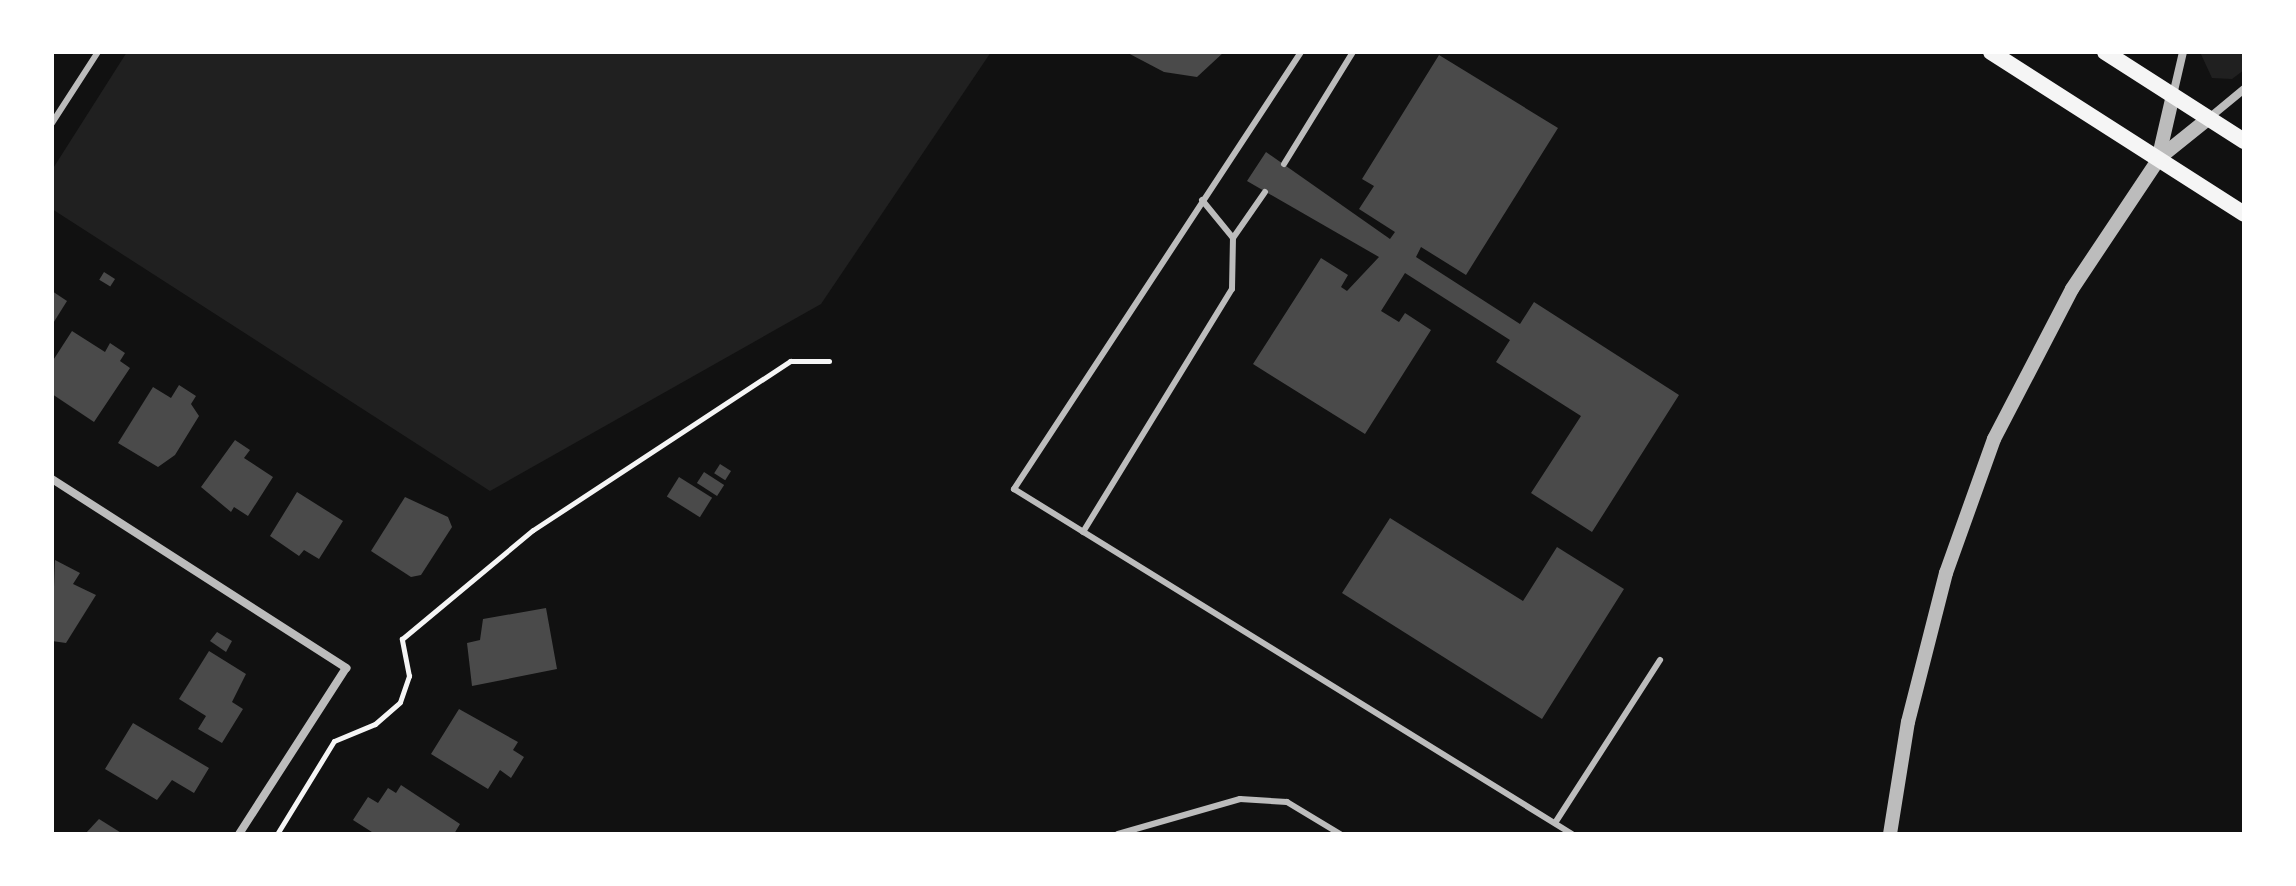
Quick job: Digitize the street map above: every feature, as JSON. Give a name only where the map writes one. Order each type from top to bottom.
[{"type":"main road","points":[[1991,52],[2244,214]]},
{"type":"main road","points":[[2105,52],[2244,141]]},
{"type":"street","points":[[2158,160],[2183,52]]},
{"type":"street","points":[[1890,834],[1908,722],[1946,573],[1994,439],[2072,289],[2158,160],[2244,89]]},
{"type":"street","points":[[52,479],[346,668],[239,834]]},
{"type":"lane","points":[[52,123],[98,52]]},
{"type":"lane","points":[[1301,52],[1014,489],[1572,834]]},
{"type":"lane","points":[[1284,164],[1353,52]]},
{"type":"lane","points":[[1083,532],[1232,289],[1233,238],[1265,192]]},
{"type":"lane","points":[[1202,200],[1233,238]]},
{"type":"lane","points":[[1555,823],[1660,660]]},
{"type":"lane","points":[[1118,834],[1240,799],[1287,802],[1340,834]]},
{"type":"path","points":[[277,834],[334,741],[375,724],[400,702],[409,676],[402,639],[533,530],[790,361],[829,361]]},
{"type":"shaded area","points":[[127,52],[991,52],[821,304],[490,491],[52,209],[52,170]]},
{"type":"shaded area","points":[[2200,52],[2244,52],[2244,70],[2232,79],[2212,78]]},
{"type":"building","points":[[1126,52],[1224,52],[1197,77],[1164,72]]},
{"type":"building","points":[[1439,55],[1558,128],[1466,275],[1421,247],[1416,257],[1520,324],[1534,302],[1679,395],[1592,532],[1531,493],[1581,416],[1496,362],[1510,340],[1405,273],[1381,311],[1399,322],[1405,313],[1431,330],[1365,434],[1253,364],[1321,258],[1348,275],[1341,287],[1347,291],[1379,257],[1247,181],[1266,152],[1390,239],[1395,232],[1359,209],[1374,186],[1362,179]]},
{"type":"building","points":[[104,272],[115,279],[110,287],[99,280]]},
{"type":"building","points":[[52,291],[67,301],[52,325]]},
{"type":"building","points":[[72,331],[105,352],[110,343],[125,353],[120,361],[130,368],[94,422],[52,394],[52,362]]},
{"type":"building","points":[[179,385],[196,396],[191,404],[199,416],[175,455],[158,467],[118,443],[153,387],[171,398]]},
{"type":"building","points":[[235,440],[250,450],[244,458],[273,477],[248,516],[234,507],[231,512],[201,487]]},
{"type":"building","points":[[720,464],[731,471],[725,480],[714,473]]},
{"type":"building","points":[[704,472],[724,485],[717,496],[697,483]]},
{"type":"building","points":[[679,477],[712,498],[700,517],[667,497]]},
{"type":"building","points":[[297,492],[343,521],[319,559],[304,550],[299,556],[270,536]]},
{"type":"building","points":[[405,497],[448,517],[452,527],[421,575],[411,577],[371,551]]},
{"type":"building","points":[[1390,518],[1523,601],[1557,547],[1624,589],[1542,719],[1342,593]]},
{"type":"building","points":[[55,560],[80,573],[73,584],[96,595],[66,643],[52,641]]},
{"type":"building","points":[[546,608],[557,669],[472,686],[467,643],[480,640],[483,619]]},
{"type":"building","points":[[217,632],[232,641],[226,652],[210,641]]},
{"type":"building","points":[[209,651],[246,674],[232,702],[243,709],[222,743],[198,729],[206,716],[179,699]]},
{"type":"building","points":[[459,709],[518,742],[513,750],[524,757],[511,778],[500,770],[488,789],[431,754]]},
{"type":"building","points":[[133,723],[209,768],[194,793],[172,780],[157,800],[105,769]]},
{"type":"building","points":[[401,785],[460,824],[454,834],[375,834],[353,820],[368,797],[378,803],[388,788],[396,793]]},
{"type":"building","points":[[99,819],[123,834],[85,834]]}]
